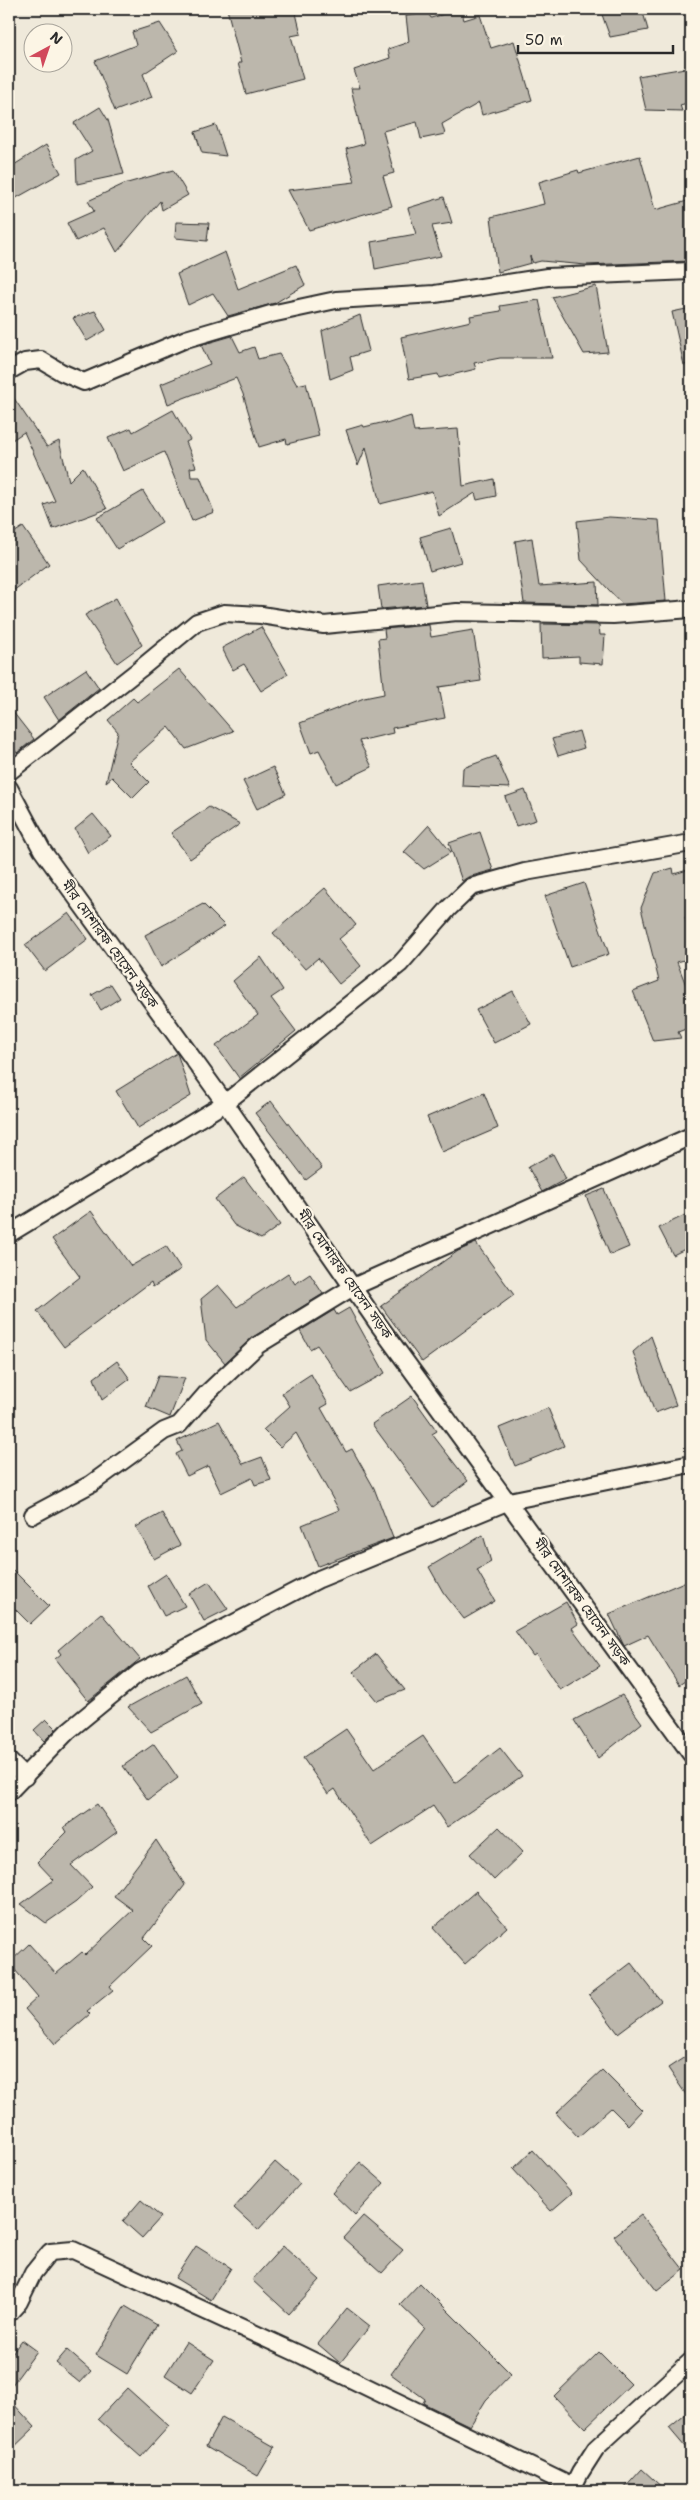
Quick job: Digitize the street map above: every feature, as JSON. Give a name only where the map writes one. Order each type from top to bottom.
[{"type":"street","points":[[9,371],[26,362],[41,360],[61,372],[84,382],[186,339],[271,314],[336,300],[435,294],[547,277],[691,271]]},
{"type":"street","points":[[9,772],[140,670],[197,622],[224,613],[261,615],[324,625],[457,612],[612,615],[691,609]]},
{"type":"street","name":"মীর মোশারফ হোসেন সড়ক","points":[[9,788],[42,850],[226,1103],[353,1287],[691,1754]]},
{"type":"street","points":[[9,1234],[226,1103],[400,964],[449,908],[471,887],[525,872],[691,843]]},
{"type":"street","points":[[33,1515],[91,1484],[164,1431],[179,1425],[206,1394],[258,1345],[353,1287],[691,1136]]},
{"type":"street","points":[[9,1792],[68,1730],[140,1672],[319,1579],[509,1501],[691,1464]]},
{"type":"street","points":[[9,1761],[25,1777]]},
{"type":"street","points":[[9,2313],[19,2302],[33,2273],[50,2252],[74,2250],[299,2354],[574,2489],[596,2448],[691,2361]]},
{"type":"building","points":[[227,9],[295,9],[301,34],[291,36],[303,79],[246,94],[238,63],[241,63]]},
{"type":"building","points":[[461,9],[464,20],[480,15],[491,48],[514,41],[532,100],[482,115],[479,103],[442,124],[445,134],[421,139],[417,122],[383,131],[394,173],[383,176],[392,206],[309,230],[288,190],[355,182],[346,149],[364,144],[351,88],[360,88],[354,70],[390,58],[388,49],[409,42],[406,16],[428,13],[431,18]]},
{"type":"building","points":[[600,9],[642,9],[648,30],[610,37]]},
{"type":"building","points":[[160,23],[178,51],[143,74],[152,97],[115,111],[95,61],[136,45],[132,32]]},
{"type":"building","points":[[691,67],[691,102],[680,105],[682,111],[646,110],[638,76]]},
{"type":"building","points":[[100,107],[108,120],[124,174],[77,184],[76,160],[92,151],[74,123]]},
{"type":"building","points":[[216,125],[226,156],[202,153],[195,132]]},
{"type":"building","points":[[46,145],[61,173],[9,202],[9,168]]},
{"type":"building","points":[[640,156],[655,210],[691,200],[691,261],[586,265],[541,261],[533,263],[530,256],[531,263],[498,272],[491,217],[544,204],[539,182],[578,170],[579,173]]},
{"type":"building","points":[[173,170],[188,195],[162,210],[160,201],[117,252],[104,228],[76,241],[67,223],[94,211],[88,201],[124,184]]},
{"type":"building","points":[[444,197],[452,223],[432,226],[441,256],[375,269],[371,242],[416,234],[408,208]]},
{"type":"building","points":[[176,222],[209,223],[207,241],[175,238]]},
{"type":"building","points":[[225,252],[238,289],[296,265],[305,285],[275,303],[228,316],[213,293],[188,305],[177,274]]},
{"type":"building","points":[[596,286],[608,352],[584,354],[552,297]]},
{"type":"building","points":[[539,300],[552,358],[500,358],[474,363],[476,369],[439,378],[438,374],[409,379],[401,337],[471,321],[470,316],[501,311],[500,306]]},
{"type":"building","points":[[691,308],[691,364],[684,365],[672,312]]},
{"type":"building","points":[[95,311],[106,330],[87,341],[73,318]]},
{"type":"building","points":[[360,315],[369,351],[350,357],[353,370],[330,379],[322,331]]},
{"type":"building","points":[[232,336],[240,352],[254,347],[258,359],[279,354],[297,385],[306,383],[319,436],[287,444],[286,439],[259,447],[243,394],[236,378],[168,404],[161,384],[210,364],[201,345]]},
{"type":"building","points":[[9,391],[47,447],[59,441],[69,481],[83,467],[107,509],[53,529],[44,505],[55,501],[24,432],[9,442]]},
{"type":"building","points":[[173,410],[190,440],[186,442],[196,467],[190,468],[191,477],[200,477],[214,512],[192,521],[164,452],[123,471],[108,438],[131,428],[133,432]]},
{"type":"building","points":[[411,416],[414,432],[458,429],[463,486],[494,479],[496,496],[477,500],[475,493],[439,516],[432,491],[380,504],[366,447],[358,466],[346,430],[363,425],[364,427],[385,422],[386,424]]},
{"type":"building","points":[[143,491],[162,522],[117,549],[97,518]]},
{"type":"building","points":[[609,517],[659,520],[666,601],[622,604],[581,560],[577,521]]},
{"type":"building","points":[[23,527],[49,564],[9,594],[9,536]]},
{"type":"building","points":[[451,528],[461,562],[430,571],[420,537]]},
{"type":"building","points":[[532,538],[539,586],[597,582],[598,605],[524,603],[515,541]]},
{"type":"building","points":[[422,580],[426,605],[381,609],[378,586]]},
{"type":"building","points":[[116,598],[142,645],[117,663],[85,615]]},
{"type":"building","points":[[541,624],[599,625],[600,635],[605,635],[603,664],[579,662],[579,656],[542,658]]},
{"type":"building","points":[[429,625],[431,637],[473,630],[481,681],[439,687],[445,718],[392,728],[393,733],[359,741],[372,767],[336,784],[319,750],[311,753],[300,723],[364,698],[384,694],[378,639],[385,638],[384,629]]},
{"type":"building","points":[[261,627],[288,674],[261,691],[244,664],[233,670],[222,648]]},
{"type":"building","points":[[86,669],[99,688],[59,720],[44,697]]},
{"type":"building","points":[[179,669],[233,731],[186,749],[169,727],[129,762],[149,782],[133,798],[112,777],[106,782],[118,732],[108,720],[133,698],[137,702]]},
{"type":"building","points":[[9,707],[34,739],[17,753],[9,742]]},
{"type":"building","points":[[579,731],[584,748],[558,756],[552,739]]},
{"type":"building","points":[[496,756],[510,788],[462,786],[463,768]]},
{"type":"building","points":[[273,767],[286,794],[257,809],[243,781]]},
{"type":"building","points":[[525,790],[536,820],[516,826],[505,797]]},
{"type":"building","points":[[209,807],[240,824],[190,859],[171,833]]},
{"type":"building","points":[[93,814],[111,836],[88,853],[75,829]]},
{"type":"building","points":[[429,825],[451,852],[424,869],[404,852]]},
{"type":"building","points":[[480,832],[493,870],[468,877],[462,881],[449,843]]},
{"type":"building","points":[[673,868],[674,874],[691,869],[691,915],[685,917],[691,942],[691,958],[677,962],[691,998],[691,1027],[678,1032],[681,1038],[653,1041],[633,991],[659,981],[641,908],[655,873]]},
{"type":"building","points":[[584,883],[609,954],[570,967],[545,896]]},
{"type":"building","points":[[325,888],[356,925],[339,939],[361,966],[339,984],[318,958],[305,969],[273,933]]},
{"type":"building","points":[[203,904],[225,926],[161,967],[145,935]]},
{"type":"building","points":[[69,913],[88,939],[45,971],[25,945]]},
{"type":"building","points":[[261,957],[283,990],[271,998],[296,1031],[239,1078],[216,1046],[258,1015],[233,981]]},
{"type":"building","points":[[111,984],[120,998],[101,1010],[92,995]]},
{"type":"building","points":[[513,991],[531,1024],[494,1043],[476,1010]]},
{"type":"building","points":[[177,1053],[191,1096],[138,1128],[116,1091]]},
{"type":"building","points":[[484,1093],[498,1128],[442,1152],[427,1117]]},
{"type":"building","points":[[271,1101],[322,1168],[306,1180],[255,1113]]},
{"type":"building","points":[[553,1154],[566,1179],[542,1192],[528,1167]]},
{"type":"building","points":[[244,1177],[280,1225],[261,1239],[234,1225],[215,1199]]},
{"type":"building","points":[[604,1189],[629,1247],[610,1255],[586,1196]]},
{"type":"building","points":[[91,1211],[131,1266],[166,1246],[181,1269],[153,1287],[151,1282],[64,1347],[37,1311],[80,1277],[52,1239]]},
{"type":"building","points":[[691,1212],[691,1246],[673,1255],[659,1228]]},
{"type":"building","points":[[476,1243],[514,1295],[422,1362],[381,1306],[458,1251]]},
{"type":"building","points":[[288,1273],[295,1284],[310,1274],[323,1294],[253,1337],[225,1363],[206,1340],[201,1299],[218,1285],[237,1307]]},
{"type":"building","points":[[349,1308],[385,1373],[350,1392],[317,1345],[310,1349],[300,1331],[334,1310],[337,1315]]},
{"type":"building","points":[[651,1336],[676,1405],[655,1413],[633,1352]]},
{"type":"building","points":[[117,1361],[130,1379],[102,1400],[94,1378]]},
{"type":"building","points":[[311,1374],[328,1404],[321,1408],[346,1452],[352,1449],[374,1488],[393,1538],[318,1566],[302,1525],[339,1510],[296,1433],[280,1447],[263,1430],[290,1406],[282,1393]]},
{"type":"building","points":[[158,1376],[185,1378],[170,1417],[146,1407]]},
{"type":"building","points":[[412,1396],[437,1431],[432,1434],[468,1481],[433,1507],[372,1424]]},
{"type":"building","points":[[548,1408],[564,1446],[515,1466],[499,1428]]},
{"type":"building","points":[[219,1421],[243,1464],[262,1457],[271,1480],[255,1485],[252,1478],[221,1493],[208,1466],[187,1476],[176,1454],[182,1451],[177,1441]]},
{"type":"building","points":[[162,1513],[180,1545],[154,1559],[136,1527]]},
{"type":"building","points":[[483,1535],[491,1562],[477,1570],[495,1601],[464,1619],[443,1592],[429,1567]]},
{"type":"building","points":[[9,1566],[49,1606],[30,1624],[9,1603]]},
{"type":"building","points":[[166,1574],[185,1606],[164,1616],[148,1586]]},
{"type":"building","points":[[691,1579],[691,1677],[679,1685],[648,1635],[624,1646],[609,1614]]},
{"type":"building","points":[[209,1582],[228,1609],[204,1621],[189,1594]]},
{"type":"building","points":[[566,1602],[578,1624],[572,1628],[600,1666],[560,1690],[536,1654],[533,1656],[515,1631]]},
{"type":"building","points":[[101,1613],[140,1659],[88,1701],[55,1659],[61,1654],[58,1650]]},
{"type":"building","points":[[376,1654],[405,1690],[377,1701],[353,1672]]},
{"type":"building","points":[[186,1675],[202,1704],[151,1732],[128,1707]]},
{"type":"building","points":[[622,1695],[642,1723],[598,1758],[574,1720]]},
{"type":"building","points":[[46,1719],[56,1729],[44,1741],[34,1730]]},
{"type":"building","points":[[346,1729],[374,1769],[423,1736],[455,1783],[500,1748],[522,1776],[447,1827],[433,1806],[372,1846],[335,1789],[328,1794],[303,1758]]},
{"type":"building","points":[[154,1744],[178,1778],[148,1800],[123,1766]]},
{"type":"building","points":[[97,1804],[117,1832],[71,1865],[92,1887],[76,1902],[46,1923],[21,1904],[54,1880],[37,1862],[67,1832],[64,1827]]},
{"type":"building","points":[[499,1827],[523,1852],[494,1880],[470,1854]]},
{"type":"building","points":[[156,1840],[185,1885],[144,1938],[152,1946],[110,1986],[113,1990],[87,2011],[90,2014],[55,2044],[25,2009],[38,1997],[9,1963],[29,1944],[56,1974],[82,1952],[85,1955],[133,1910],[114,1896]]},
{"type":"building","points":[[476,1891],[507,1927],[465,1964],[433,1928]]},
{"type":"building","points":[[631,1963],[661,2001],[618,2033],[589,1995]]},
{"type":"building","points":[[691,2053],[691,2102],[668,2068]]},
{"type":"building","points":[[602,2070],[642,2110],[628,2125],[611,2108],[578,2137],[556,2113]]},
{"type":"building","points":[[533,2150],[572,2193],[551,2211],[513,2169]]},
{"type":"building","points":[[275,2162],[300,2184],[258,2230],[234,2208]]},
{"type":"building","points":[[360,2162],[384,2183],[355,2215],[332,2193]]},
{"type":"building","points":[[141,2200],[161,2217],[142,2238],[123,2221]]},
{"type":"building","points":[[641,2215],[684,2270],[657,2291],[614,2236]]},
{"type":"building","points":[[363,2216],[403,2250],[382,2273],[343,2238]]},
{"type":"building","points":[[196,2246],[231,2268],[211,2300],[175,2278]]},
{"type":"building","points":[[283,2246],[320,2280],[289,2314],[252,2280]]},
{"type":"building","points":[[420,2283],[511,2374],[486,2400],[470,2426],[423,2403],[425,2399],[391,2374],[425,2328],[400,2304]]},
{"type":"building","points":[[125,2306],[157,2325],[127,2374],[96,2355]]},
{"type":"building","points":[[347,2308],[370,2326],[340,2363],[318,2344]]},
{"type":"building","points":[[22,2340],[37,2351],[9,2389],[9,2357]]},
{"type":"building","points":[[186,2342],[214,2360],[192,2393],[165,2375]]},
{"type":"building","points":[[67,2350],[91,2371],[80,2383],[56,2363]]},
{"type":"building","points":[[599,2352],[631,2384],[585,2428],[554,2396]]},
{"type":"building","points":[[127,2388],[169,2426],[141,2457],[98,2419]]},
{"type":"building","points":[[9,2399],[35,2427],[9,2452]]},
{"type":"building","points":[[691,2410],[691,2454],[669,2428]]},
{"type":"building","points":[[222,2417],[275,2447],[258,2476],[206,2446]]},
{"type":"building","points":[[642,2469],[666,2491],[622,2491]]}]
